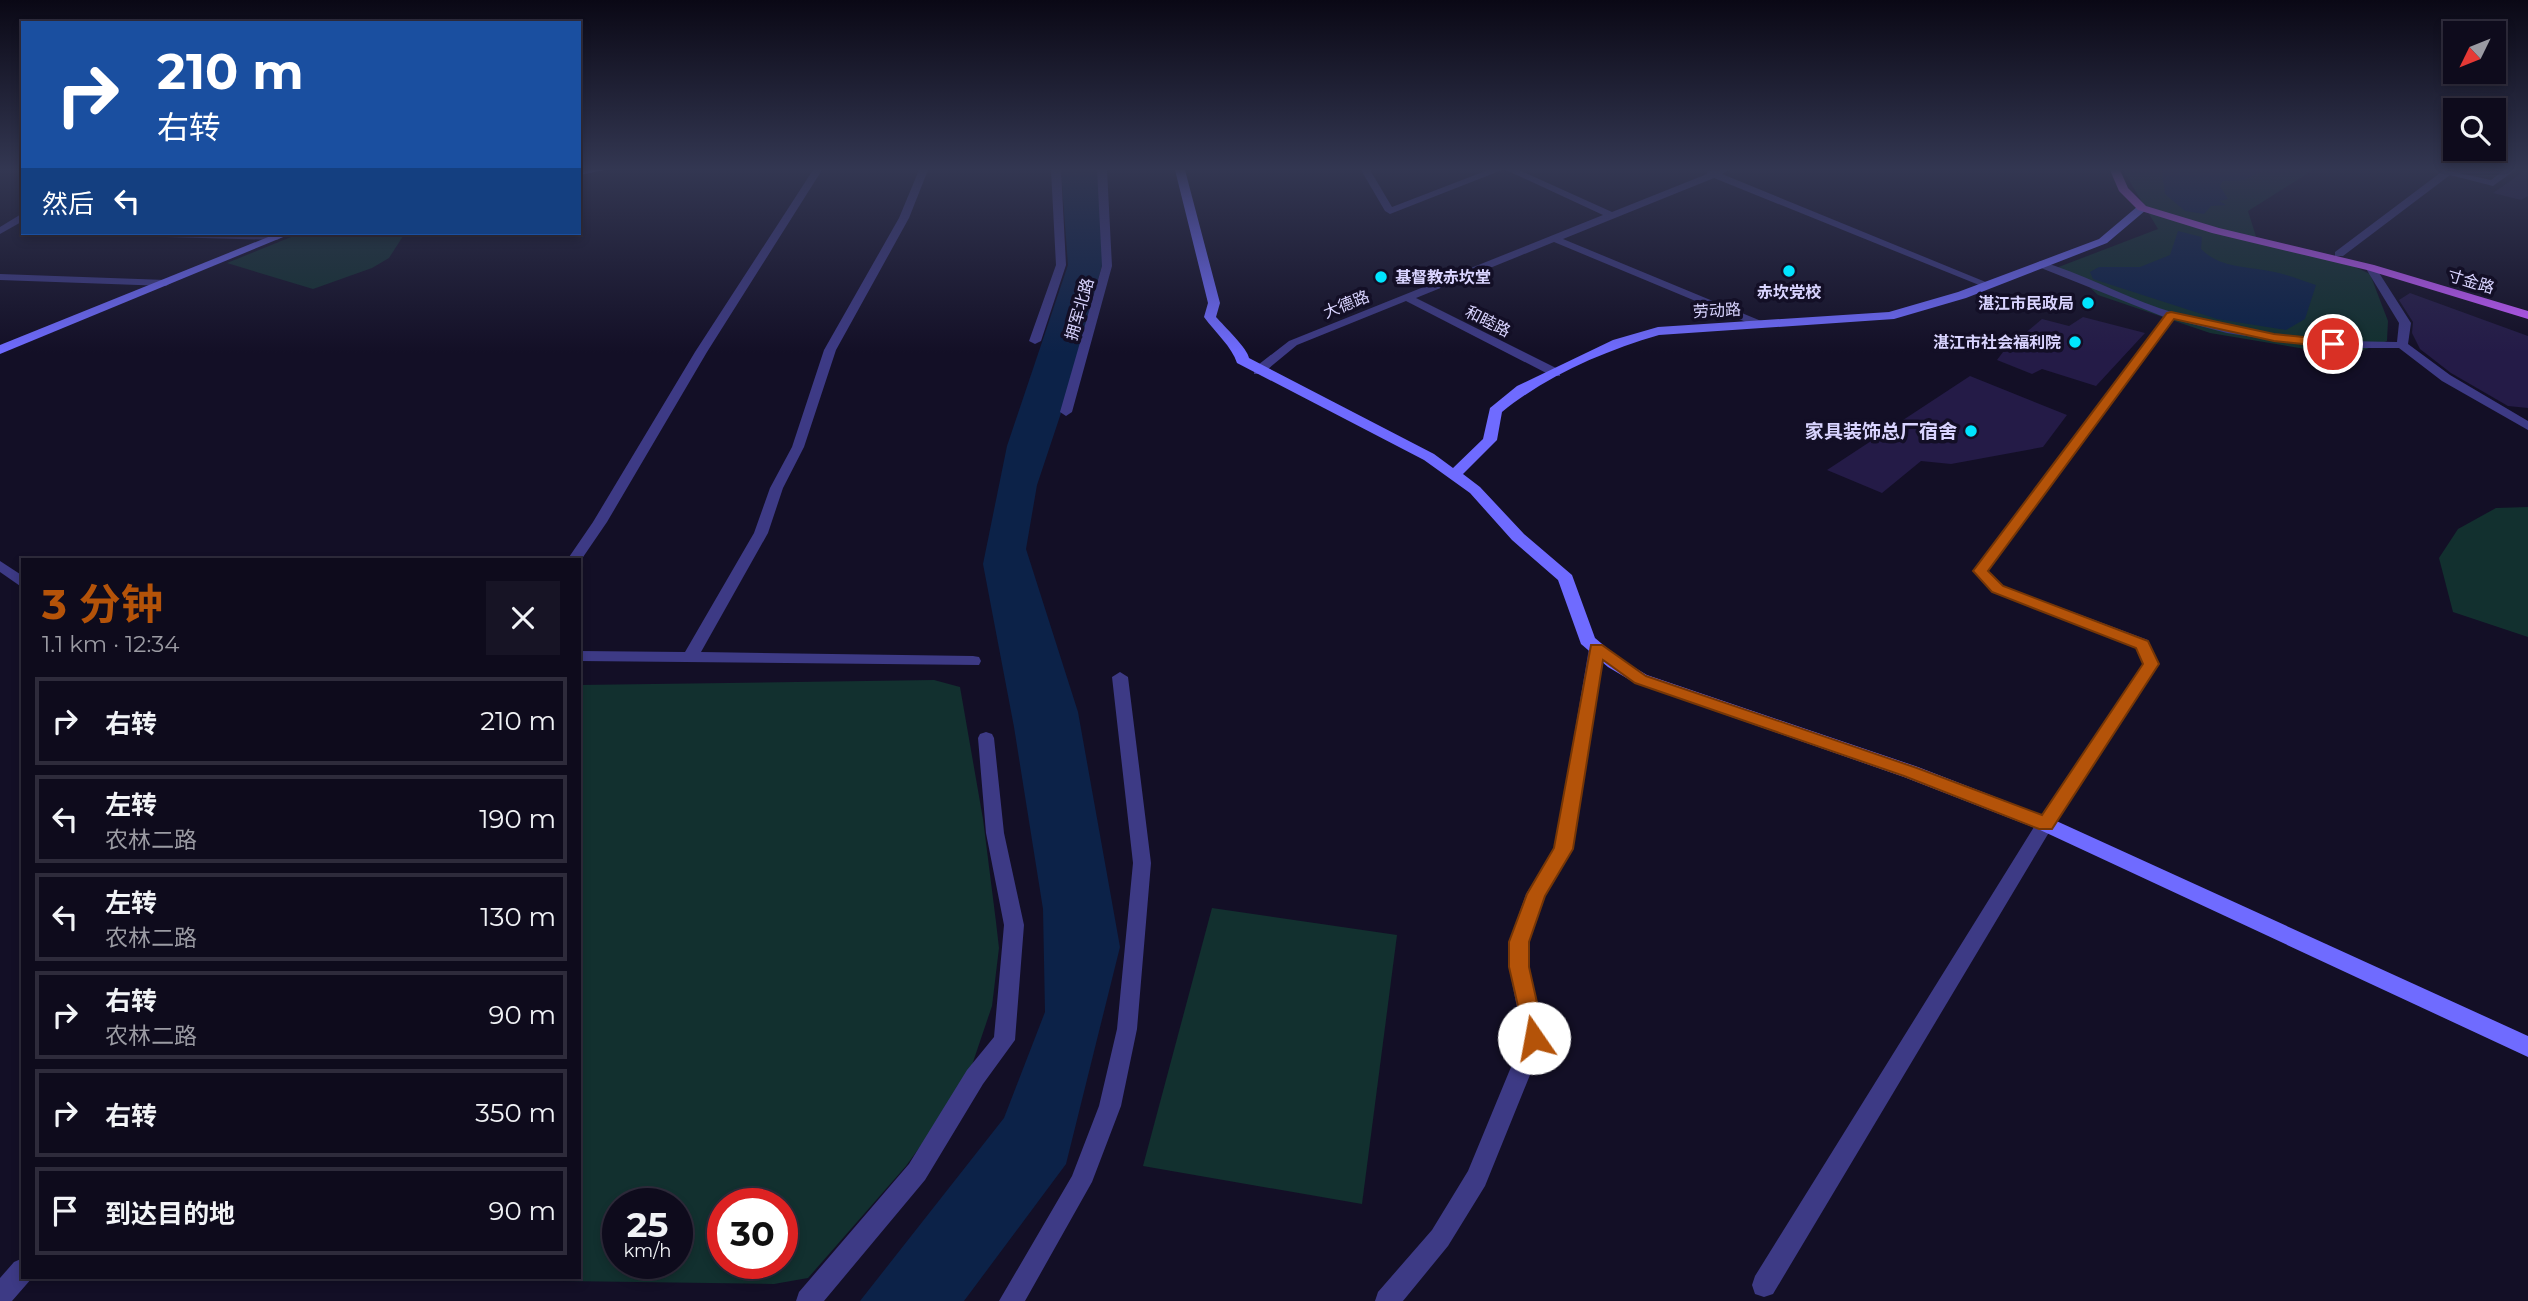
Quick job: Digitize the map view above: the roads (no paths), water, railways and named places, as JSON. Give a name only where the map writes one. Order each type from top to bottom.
[{"type":"main road","name":"寸金路","points":[[2215,231],[2370,267],[2528,315]]},
{"type":"main road","name":"寸金路","points":[[2239,231],[2339,254],[2528,309]]},
{"type":"street","points":[[575,558],[600,522],[701,352],[779,231]]},
{"type":"street","points":[[690,657],[761,533],[790,458],[798,447],[830,350],[897,231]]},
{"type":"street","points":[[1035,341],[1061,265],[1059,231]]},
{"type":"street","name":"拥军北路","points":[[1066,412],[1107,266],[1105,231]]},
{"type":"street","points":[[1196,231],[1214,303],[1210,317],[1229,342],[1242,353],[1242,360],[1258,371],[1429,457],[1475,491],[1518,537],[1566,578],[1587,640],[1640,679],[1911,772],[2046,824],[2528,1047]]},
{"type":"street","name":"大德路","points":[[1258,371],[1293,343],[1576,231]]},
{"type":"street","points":[[1849,231],[1988,285]]},
{"type":"street","name":"劳动路","points":[[1454,475],[1490,440],[1495,411],[1522,389],[1618,343],[1658,331],[1890,316],[1988,285],[2103,242],[2116,231]]},
{"type":"street","points":[[2339,254],[2370,231]]},
{"type":"street","points":[[0,232],[21,233]]},
{"type":"street","points":[[0,350],[282,235]]},
{"type":"street","points":[[1555,239],[1762,325]]},
{"type":"street","points":[[2040,264],[2166,320],[2274,338],[2333,344],[2402,345],[2446,379],[2528,426]]},
{"type":"street","points":[[2370,267],[2405,323],[2402,345]]},
{"type":"street","points":[[0,277],[166,282]]},
{"type":"street","name":"和睦路","points":[[1406,297],[1556,373]]},
{"type":"street","points":[[1765,1285],[2046,824],[2151,664],[2142,644],[1998,589],[1980,571],[2166,320]]},
{"type":"street","points":[[0,565],[21,582]]},
{"type":"street","points":[[1387,1301],[1440,1238],[1477,1178],[1534,1038],[1519,967],[1519,942],[1536,894],[1564,849],[1597,648]]},
{"type":"street","points":[[581,656],[973,661]]},
{"type":"street","points":[[1011,1301],[1081,1182],[1110,1106],[1127,1029],[1142,863],[1120,677]]},
{"type":"street","points":[[808,1301],[917,1172],[975,1077],[1004,1040],[1014,925],[995,833],[986,737]]},
{"type":"street","points":[[0,1296],[21,1271]]},
{"type":"water","points":[[1065,231],[1101,231],[1103,262],[1061,413],[1037,485],[1026,549],[1078,712],[1120,947],[1066,1164],[964,1301],[860,1301],[1004,1118],[1045,1012],[1043,909],[1014,727],[983,564],[1007,446],[1068,265]]},
{"type":"water","points":[[2178,231],[2202,237],[2201,249],[2218,261],[2279,273],[2316,285],[2305,319],[2286,330],[2217,319],[2093,279],[2090,272],[2099,267],[2140,267],[2170,255]]},
{"type":"place","name":"赤坎党校","points":[[1789,271]]},
{"type":"place","name":"基督教赤坎堂","points":[[1381,277]]},
{"type":"place","name":"湛江市民政局","points":[[2088,303]]},
{"type":"place","name":"湛江市社会福利院","points":[[2075,342]]},
{"type":"place","name":"家具装饰总厂宿舍","points":[[1971,431]]}]
